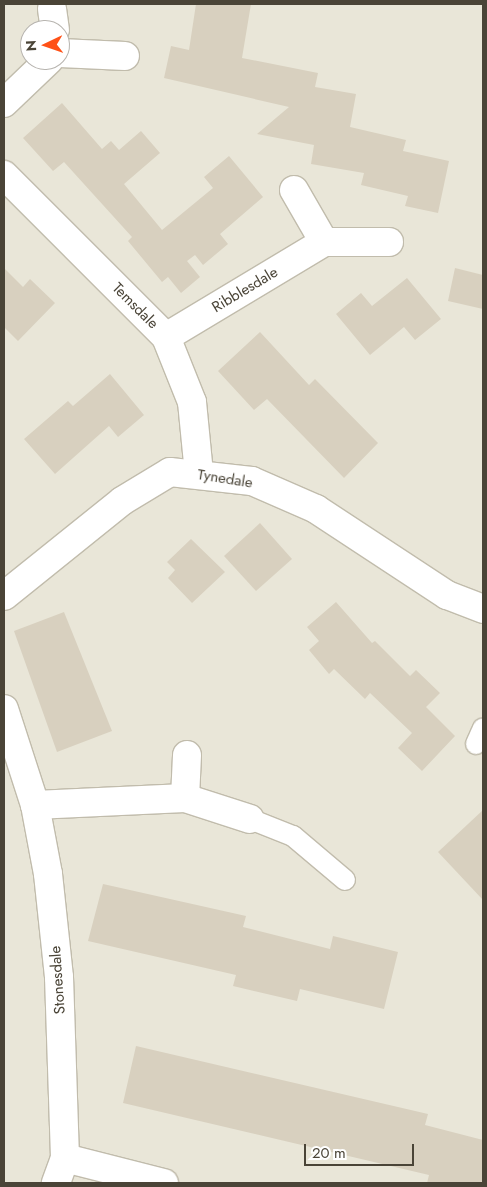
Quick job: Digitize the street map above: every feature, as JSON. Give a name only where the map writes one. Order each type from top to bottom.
[{"type":"street","points":[[70,53],[125,56]]},
{"type":"street","points":[[4,103],[39,70]]},
{"type":"street","name":"Temsdale","points":[[4,175],[166,337],[192,402],[199,474]]},
{"type":"street","points":[[294,190],[324,242],[389,242]]},
{"type":"street","name":"Ribblesdale","points":[[166,337],[324,242]]},
{"type":"street","name":"Tynedale","points":[[4,596],[122,501],[170,472],[252,481],[316,509],[446,595],[483,609]]},
{"type":"street","name":"Stonesdale","points":[[4,708],[35,805],[48,874],[60,977],[65,1158],[56,1183]]},
{"type":"street","points":[[185,798],[188,756]]},
{"type":"street","points":[[35,805],[185,798],[250,819]]},
{"type":"street","points":[[65,1158],[164,1183]]},
{"type":"lane","points":[[250,819],[293,836],[345,880]]},
{"type":"shaded area","points":[[4,4],[483,4],[483,1183],[4,1183]]},
{"type":"building","points":[[196,4],[251,4],[242,58],[318,73],[315,87],[356,94],[350,127],[406,140],[403,151],[449,161],[438,213],[405,206],[408,196],[361,185],[364,173],[311,164],[314,145],[257,134],[289,107],[164,78],[171,46],[189,50]]},
{"type":"building","points":[[62,103],[102,149],[111,141],[119,150],[141,131],[160,153],[124,184],[162,230],[213,188],[204,177],[229,156],[263,197],[220,234],[228,244],[203,265],[195,255],[187,261],[200,277],[181,293],[168,277],[162,282],[128,241],[132,237],[64,162],[53,171],[23,138]]},
{"type":"building","points":[[4,268],[23,287],[30,279],[55,303],[18,341],[4,327]]},
{"type":"building","points":[[455,268],[483,275],[483,309],[448,301]]},
{"type":"building","points":[[407,278],[441,319],[415,340],[404,327],[370,355],[336,314],[361,293],[372,306]]},
{"type":"building","points":[[260,332],[309,385],[315,379],[378,443],[344,478],[267,399],[254,410],[218,371]]},
{"type":"building","points":[[110,374],[144,415],[118,437],[109,426],[55,474],[24,439],[68,401],[73,406]]},
{"type":"building","points":[[260,523],[292,559],[256,591],[224,556]]},
{"type":"building","points":[[191,539],[225,572],[192,603],[168,578],[175,570],[167,562]]},
{"type":"building","points":[[336,602],[372,643],[375,641],[410,676],[416,670],[440,693],[426,707],[455,736],[422,771],[398,748],[412,733],[370,693],[365,699],[334,669],[329,674],[309,650],[319,641],[307,627]]},
{"type":"building","points":[[64,612],[112,731],[57,752],[14,631]]},
{"type":"building","points":[[483,810],[483,900],[438,852]]},
{"type":"building","points":[[103,884],[246,916],[243,927],[330,949],[333,936],[398,952],[384,1009],[300,989],[297,1001],[233,986],[236,975],[88,941]]},
{"type":"building","points":[[136,1046],[428,1114],[425,1125],[483,1140],[483,1183],[427,1183],[429,1175],[123,1103]]}]
